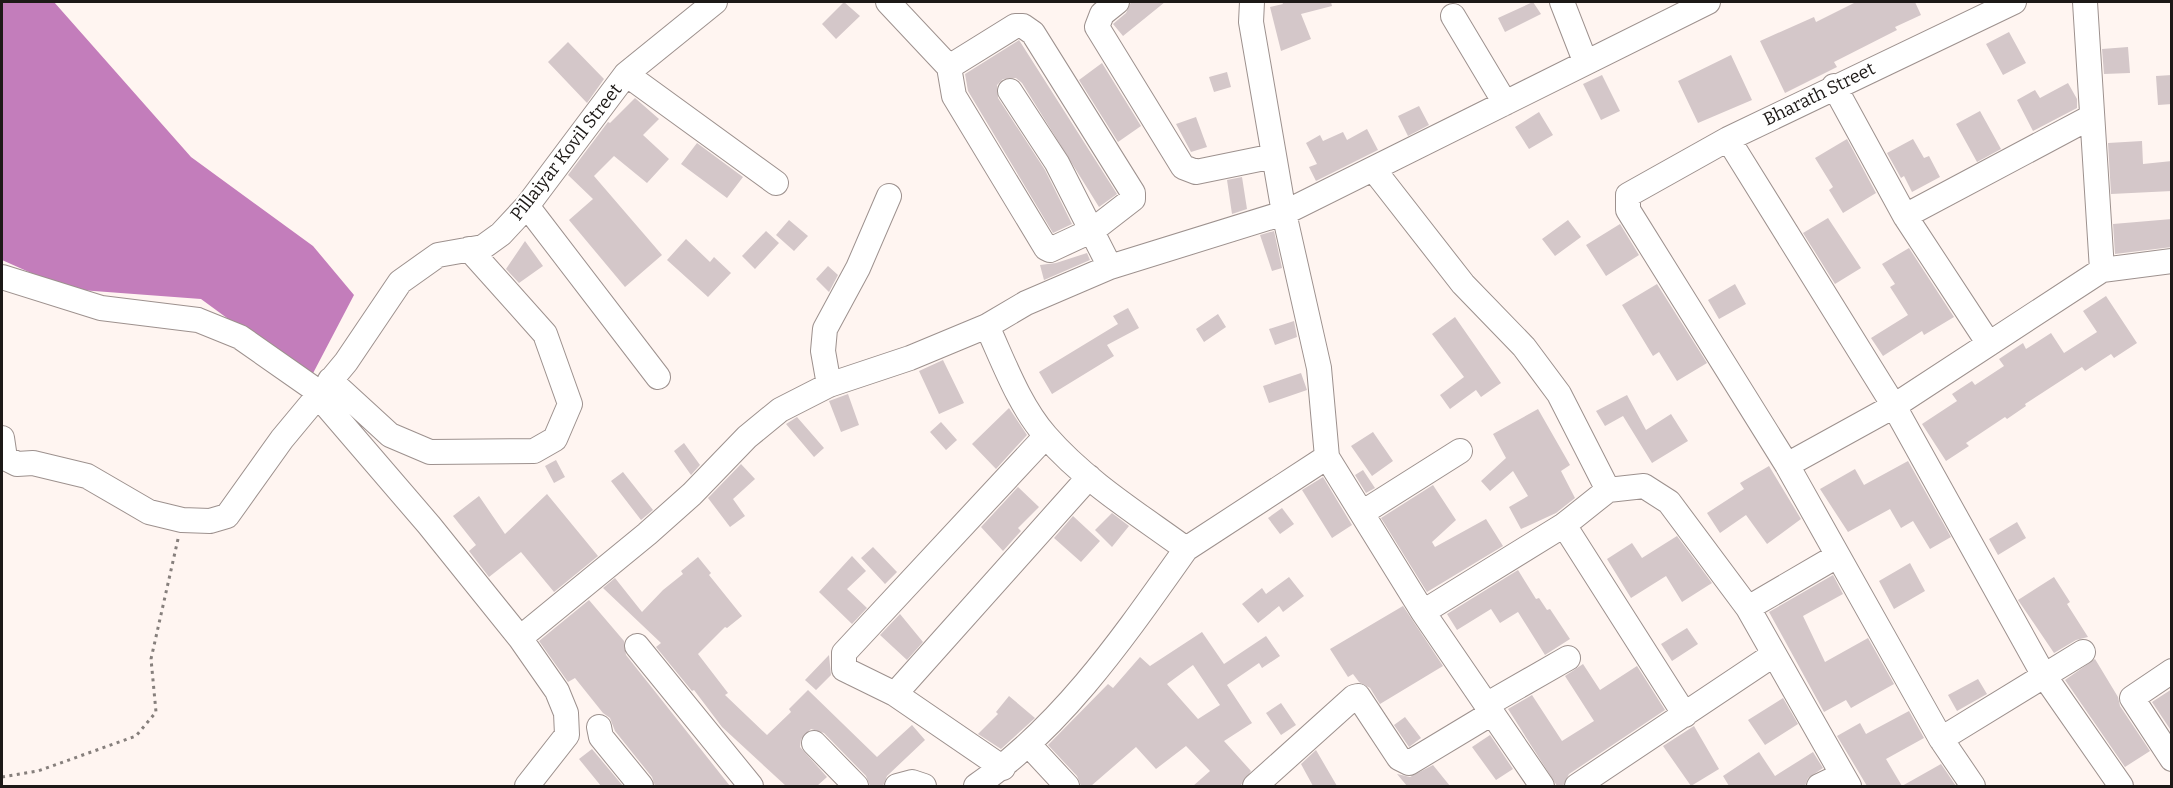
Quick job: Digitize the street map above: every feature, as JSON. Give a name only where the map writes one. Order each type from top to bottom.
[{"type":"street","name":"Pillaiyar Kovil Street","points":[[2,438],[5,458],[17,464],[33,463],[87,476],[149,512],[182,520],[210,521],[227,516],[282,439],[325,387],[400,282],[438,255],[483,247],[527,206],[626,74],[714,2]]},
{"type":"street","points":[[888,2],[949,67],[954,96],[1043,245],[1050,250],[1093,230],[1134,196],[1033,33],[1023,26],[1015,26],[949,67]]},
{"type":"street","points":[[1117,2],[1102,14],[1097,27],[1183,167],[1196,172],[1274,156]]},
{"type":"street","points":[[1252,2],[1251,22],[1284,213],[1319,368],[1327,457],[1423,612],[1542,786]]},
{"type":"street","points":[[1562,2],[1585,61]]},
{"type":"street","points":[[520,638],[685,501],[747,436],[780,410],[829,385],[910,358],[987,326],[1026,303],[1110,267],[1284,213],[1374,170],[1704,2]]},
{"type":"street","name":"Bharath Street","points":[[1786,465],[1628,210],[1628,195],[1728,139],[1834,86],[2014,2]]},
{"type":"street","points":[[2085,2],[2091,117],[2099,189],[2102,270]]},
{"type":"street","points":[[1453,16],[1504,103]]},
{"type":"street","points":[[626,74],[776,183]]},
{"type":"street","points":[[1834,86],[1905,216],[1989,344]]},
{"type":"street","points":[[1010,91],[1057,163],[1110,267]]},
{"type":"street","points":[[1905,216],[2091,117]]},
{"type":"street","points":[[1728,139],[1894,406],[2043,674],[2121,786]]},
{"type":"street","points":[[1374,170],[1463,284],[1524,347],[1559,394],[1608,490]]},
{"type":"street","points":[[829,385],[823,351],[825,329],[858,268],[889,196]]},
{"type":"street","points":[[527,206],[658,377]]},
{"type":"street","points":[[2,277],[101,308],[198,320],[240,337],[325,387],[390,435],[430,452],[534,451],[555,439],[570,404],[545,334],[469,249]]},
{"type":"street","points":[[1973,786],[1941,739],[1786,465],[1894,406],[2102,270],[2172,261]]},
{"type":"street","points":[[987,326],[1020,398],[1046,436],[1089,477],[1186,549]]},
{"type":"street","points":[[325,387],[325,404],[429,525],[520,638],[557,691],[569,726],[567,735],[536,782]]},
{"type":"street","points":[[1003,768],[895,694],[844,669],[844,653],[1046,436]]},
{"type":"street","points":[[1362,513],[1460,451]]},
{"type":"street","points":[[976,786],[1003,768],[1028,744],[1107,659],[1186,549],[1327,457]]},
{"type":"street","points":[[895,694],[1089,477]]},
{"type":"street","points":[[1423,612],[1564,525],[1608,490],[1644,486],[1669,502],[1748,608],[1846,780],[1819,786]]},
{"type":"street","points":[[1564,525],[1685,715]]},
{"type":"street","points":[[1748,608],[1837,556]]},
{"type":"street","points":[[637,646],[751,786]]},
{"type":"street","points":[[1941,739],[2043,674],[2083,652]]},
{"type":"street","points":[[1577,786],[1773,655]]},
{"type":"street","points":[[1255,786],[1354,697],[1358,696],[1399,758],[1409,763],[1568,658]]},
{"type":"street","points":[[2172,671],[2132,698],[2172,759]]},
{"type":"street","points":[[599,727],[602,737],[641,786]]},
{"type":"street","points":[[814,743],[856,786]]},
{"type":"street","points":[[1028,744],[1067,786]]},
{"type":"street","points":[[897,786],[912,782],[924,786]]},
{"type":"path","points":[[2,777],[38,771],[136,736],[156,712],[151,659],[163,615],[182,520]]},
{"type":"shaded area","points":[[2,2],[54,2],[191,157],[313,246],[354,295],[310,379],[201,299],[67,289],[2,260]]},
{"type":"building","points":[[844,2],[860,16],[836,39],[822,24]]},
{"type":"building","points":[[1131,2],[1165,2],[1123,36],[1113,24],[1126,13]]},
{"type":"building","points":[[1282,2],[1331,2],[1332,6],[1301,14],[1311,39],[1281,51],[1270,7],[1283,4]]},
{"type":"building","points":[[1533,2],[1541,14],[1505,32],[1498,18]]},
{"type":"building","points":[[1856,2],[1915,2],[1921,15],[1895,27],[1897,30],[1834,62],[1837,67],[1785,93],[1760,41],[1814,17],[1816,22]]},
{"type":"building","points":[[2009,32],[2026,63],[2003,75],[1986,44]]},
{"type":"building","points":[[1019,40],[1117,194],[1099,207],[1022,83],[1016,78],[1003,79],[997,85],[998,98],[1045,170],[1072,224],[1053,233],[968,91],[965,74]]},
{"type":"building","points":[[568,42],[604,79],[587,103],[548,62]]},
{"type":"building","points":[[2128,47],[2130,73],[2104,74],[2102,49]]},
{"type":"building","points":[[1731,55],[1752,100],[1698,123],[1678,81]]},
{"type":"building","points":[[1102,63],[1141,126],[1118,142],[1079,80]]},
{"type":"building","points":[[1227,72],[1231,87],[1214,92],[1209,77]]},
{"type":"building","points":[[1602,75],[1620,111],[1601,120],[1583,84]]},
{"type":"building","points":[[2172,75],[2172,104],[2158,105],[2156,76]]},
{"type":"building","points":[[2068,83],[2077,99],[2077,108],[2033,131],[2017,100],[2035,90],[2040,98]]},
{"type":"building","points":[[635,98],[659,119],[643,135],[669,159],[647,183],[614,156],[594,176],[662,255],[625,287],[569,220],[593,199],[568,175],[608,122],[610,123]]},
{"type":"building","points":[[1419,106],[1429,125],[1408,136],[1398,116]]},
{"type":"building","points":[[1980,111],[2001,149],[1977,162],[1956,124]]},
{"type":"building","points":[[1539,112],[1553,135],[1529,149],[1515,127]]},
{"type":"building","points":[[1196,117],[1207,147],[1191,152],[1176,124]]},
{"type":"building","points":[[1367,129],[1378,150],[1316,181],[1309,167],[1317,164],[1306,143],[1320,135],[1323,141],[1343,132],[1347,140]]},
{"type":"building","points":[[1847,139],[1876,193],[1843,213],[1829,190],[1833,187],[1815,158]]},
{"type":"building","points":[[1913,139],[1924,158],[1929,156],[1940,177],[1912,192],[1904,176],[1901,178],[1887,153]]},
{"type":"building","points":[[2142,141],[2143,164],[2172,161],[2172,191],[2111,194],[2108,143]]},
{"type":"building","points":[[697,143],[743,177],[727,198],[681,164]]},
{"type":"building","points":[[1242,177],[1247,209],[1232,214],[1227,180]]},
{"type":"building","points":[[1828,218],[1861,268],[1835,284],[1803,233]]},
{"type":"building","points":[[2172,219],[2172,247],[2115,254],[2113,224]]},
{"type":"building","points":[[789,220],[808,236],[794,251],[776,235]]},
{"type":"building","points":[[1568,220],[1581,237],[1555,256],[1542,239]]},
{"type":"building","points":[[1620,224],[1639,255],[1606,276],[1586,245]]},
{"type":"building","points":[[766,231],[779,243],[755,269],[742,256]]},
{"type":"building","points":[[1274,231],[1282,268],[1272,271],[1260,235]]},
{"type":"building","points":[[686,239],[710,262],[714,257],[731,273],[708,297],[667,260]]},
{"type":"building","points":[[525,241],[543,266],[519,283],[506,269]]},
{"type":"building","points":[[1909,248],[1954,317],[1924,335],[1922,331],[1883,356],[1871,338],[1908,315],[1890,287],[1895,284],[1882,264]]},
{"type":"building","points":[[1087,253],[1090,260],[1044,280],[1040,265],[1056,263]]},
{"type":"building","points":[[828,266],[838,275],[829,292],[816,279]]},
{"type":"building","points":[[1657,284],[1707,363],[1677,381],[1659,352],[1653,356],[1622,305]]},
{"type":"building","points":[[1735,284],[1746,304],[1719,319],[1708,300]]},
{"type":"building","points":[[2106,296],[2137,343],[2114,358],[2111,354],[2085,371],[2082,367],[2025,404],[2026,406],[2007,419],[2005,417],[1966,443],[1969,446],[1946,461],[1922,424],[1957,401],[1952,394],[1972,381],[1975,385],[2004,366],[1999,359],[2023,343],[2026,349],[2051,333],[2064,353],[2097,332],[2083,311]]},
{"type":"building","points":[[1128,308],[1139,328],[1107,345],[1114,356],[1052,394],[1039,372],[1118,324],[1113,316]]},
{"type":"building","points":[[1218,314],[1226,327],[1204,342],[1196,329]]},
{"type":"building","points":[[1455,317],[1501,383],[1481,397],[1476,390],[1450,409],[1440,395],[1464,377],[1432,334]]},
{"type":"building","points":[[1294,321],[1297,337],[1275,345],[1269,329]]},
{"type":"building","points":[[943,360],[964,403],[939,414],[919,371]]},
{"type":"building","points":[[1301,373],[1307,390],[1269,403],[1263,386]]},
{"type":"building","points":[[848,394],[859,425],[841,432],[829,401]]},
{"type":"building","points":[[1627,395],[1646,430],[1671,414],[1688,441],[1652,463],[1623,416],[1605,426],[1596,411]]},
{"type":"building","points":[[1009,408],[1027,435],[996,469],[972,444]]},
{"type":"building","points":[[1538,409],[1570,465],[1561,471],[1575,498],[1556,513],[1521,529],[1509,507],[1528,496],[1513,471],[1490,491],[1481,481],[1506,458],[1493,434]]},
{"type":"building","points":[[797,417],[824,448],[814,457],[786,424]]},
{"type":"building","points":[[941,422],[957,440],[946,450],[930,432]]},
{"type":"building","points":[[1373,432],[1393,461],[1372,476],[1351,446]]},
{"type":"building","points":[[684,443],[700,465],[691,475],[674,451]]},
{"type":"building","points":[[556,460],[565,477],[554,483],[545,466]]},
{"type":"building","points":[[1908,461],[1951,537],[1930,549],[1913,521],[1901,528],[1890,509],[1848,532],[1820,489],[1855,469],[1864,485]]},
{"type":"building","points":[[741,464],[755,479],[733,499],[745,516],[730,527],[708,498]]},
{"type":"building","points":[[1769,466],[1801,519],[1767,544],[1746,515],[1720,533],[1707,513],[1744,489],[1740,483]]},
{"type":"building","points":[[1363,470],[1375,488],[1366,493],[1355,475]]},
{"type":"building","points":[[623,472],[653,510],[641,520],[611,481]]},
{"type":"building","points":[[1323,477],[1352,525],[1332,538],[1302,490]]},
{"type":"building","points":[[1433,485],[1456,520],[1432,542],[1435,547],[1486,519],[1503,546],[1427,592],[1381,518]]},
{"type":"building","points":[[1018,487],[1039,507],[1018,528],[1021,531],[1003,551],[981,527]]},
{"type":"building","points":[[547,494],[598,556],[554,592],[521,552],[489,577],[469,551],[476,545],[453,516],[479,496],[505,534]]},
{"type":"building","points":[[1282,508],[1294,524],[1280,534],[1268,518]]},
{"type":"building","points":[[1112,513],[1129,526],[1112,547],[1095,530]]},
{"type":"building","points":[[1073,516],[1100,541],[1081,562],[1054,538]]},
{"type":"building","points":[[2017,522],[2026,538],[1998,555],[1989,539]]},
{"type":"building","points":[[1677,536],[1712,583],[1682,602],[1666,576],[1631,598],[1607,559],[1632,543],[1642,558]]},
{"type":"building","points":[[873,547],[897,572],[885,584],[861,558]]},
{"type":"building","points":[[852,556],[866,571],[847,589],[867,608],[852,624],[819,592]]},
{"type":"building","points":[[698,557],[711,573],[709,575],[742,616],[727,628],[725,627],[698,654],[728,693],[725,695],[767,735],[791,712],[789,709],[808,690],[877,757],[912,725],[925,740],[887,776],[883,786],[870,786],[866,776],[824,733],[811,729],[801,739],[800,747],[827,777],[817,786],[786,786],[722,727],[694,690],[692,691],[656,647],[661,643],[603,588],[615,578],[642,612],[663,590],[683,574],[681,571]]},
{"type":"building","points":[[1910,563],[1925,591],[1894,609],[1879,581]]},
{"type":"building","points":[[1518,570],[1536,599],[1539,598],[1547,610],[1550,609],[1570,639],[1545,655],[1518,612],[1500,623],[1491,609],[1457,630],[1447,614]]},
{"type":"building","points":[[1833,575],[1843,594],[1803,616],[1825,662],[1868,638],[1894,684],[1851,708],[1846,700],[1824,712],[1769,612]]},
{"type":"building","points":[[1289,577],[1304,596],[1283,612],[1279,606],[1258,623],[1242,604],[1262,588],[1266,594]]},
{"type":"building","points":[[2054,577],[2070,602],[2067,604],[2088,637],[2076,640],[2054,653],[2018,600]]},
{"type":"building","points":[[589,600],[624,641],[626,655],[730,786],[655,786],[652,777],[615,731],[610,718],[603,713],[575,678],[568,682],[539,641]]},
{"type":"building","points":[[1403,606],[1443,666],[1380,704],[1370,688],[1359,682],[1353,674],[1348,677],[1330,649]]},
{"type":"building","points":[[900,614],[923,642],[907,660],[880,635]]},
{"type":"building","points":[[1687,628],[1698,644],[1672,661],[1661,644]]},
{"type":"building","points":[[1202,632],[1224,664],[1266,636],[1280,656],[1262,668],[1259,663],[1227,685],[1252,723],[1224,741],[1251,771],[1241,785],[1193,786],[1210,771],[1186,746],[1156,769],[1136,747],[1091,786],[1081,786],[1077,776],[1048,745],[1108,684],[1113,688],[1140,657],[1150,666]],"holes":[[[1193,665],[1220,705],[1198,719],[1167,684]]]},
{"type":"building","points":[[829,655],[831,675],[816,690],[805,680]]},
{"type":"building","points":[[2095,659],[2118,697],[2120,706],[2150,751],[2125,767],[2065,680]]},
{"type":"building","points":[[1583,664],[1600,690],[1637,666],[1665,710],[1569,774],[1563,786],[1557,786],[1508,709],[1532,695],[1562,741],[1594,721],[1565,676]]},
{"type":"building","points":[[1978,679],[1987,694],[1957,711],[1948,695]]},
{"type":"building","points":[[2172,689],[2172,732],[2152,702]]},
{"type":"building","points":[[1009,696],[1035,718],[1001,749],[978,734],[998,714],[996,712]]},
{"type":"building","points":[[1783,698],[1798,724],[1765,745],[1748,720]]},
{"type":"building","points":[[1281,703],[1296,725],[1281,735],[1266,713]]},
{"type":"building","points":[[1909,711],[1924,738],[1886,759],[1902,786],[1867,786],[1837,736],[1860,723],[1866,734]]},
{"type":"building","points":[[1405,717],[1421,738],[1409,747],[1394,725]]},
{"type":"building","points":[[1694,726],[1719,769],[1691,786],[1663,746]]},
{"type":"building","points":[[1490,735],[1513,769],[1496,780],[1472,747]]},
{"type":"building","points":[[592,749],[623,786],[601,786],[579,759]]},
{"type":"building","points":[[1316,750],[1337,786],[1313,786],[1301,764]]},
{"type":"building","points":[[1759,752],[1775,776],[1813,752],[1823,768],[1808,778],[1805,786],[1729,786],[1723,776]]},
{"type":"building","points":[[1941,764],[1956,786],[1902,786]]},
{"type":"building","points":[[1433,765],[1450,786],[1407,786],[1397,774],[1410,777]]}]
